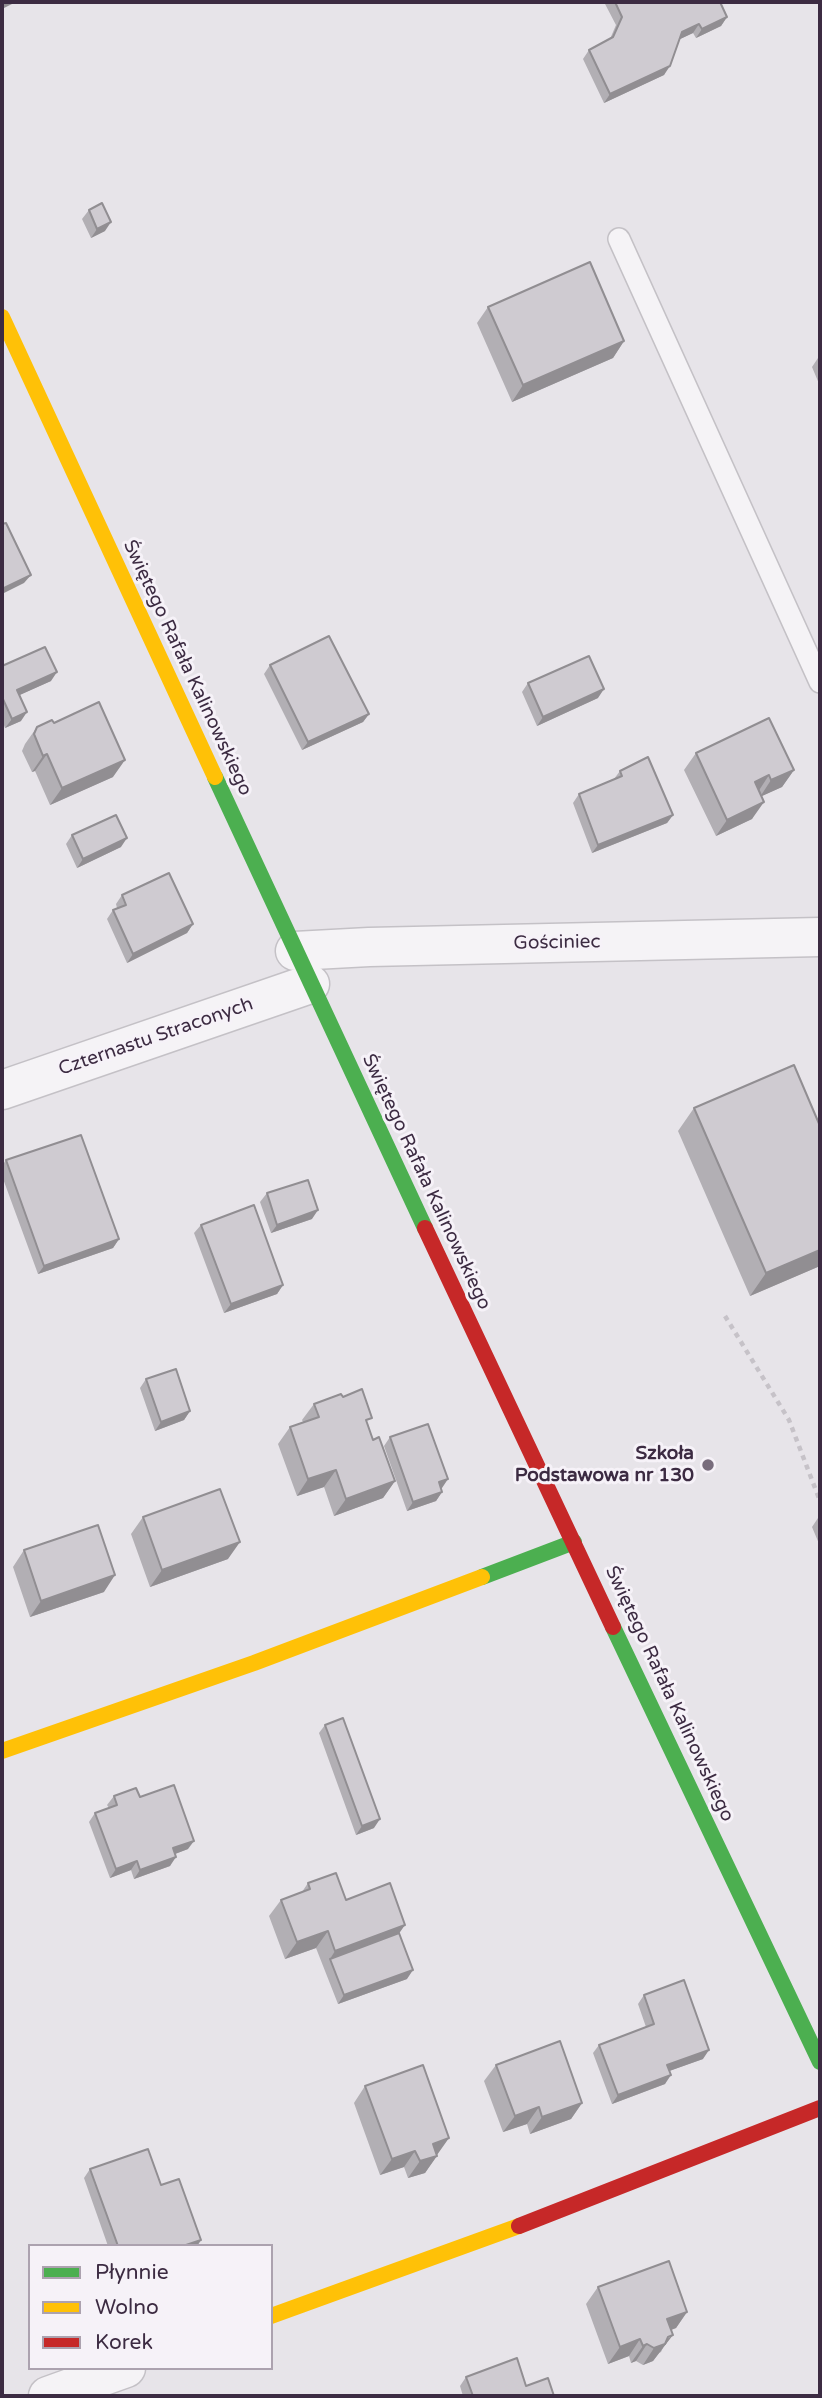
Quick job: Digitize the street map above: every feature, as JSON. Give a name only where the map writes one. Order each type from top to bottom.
[{"type":"street","name":"Świętego Rafała Kalinowskiego","points":[[2,317],[510,1411],[820,2062]]},
{"type":"street","name":"Gościniec","points":[[302,967],[369,947],[820,937]]},
{"type":"street","name":"Czternastu Straconych","points":[[2,1090],[302,967]]},
{"type":"street","points":[[2,1751],[254,1663],[574,1542]]},
{"type":"street","points":[[273,2315],[485,2239],[820,2108]]},
{"type":"street","points":[[48,2396],[120,2370]]},
{"type":"lane","points":[[619,240],[820,682]]},
{"type":"path","points":[[724,1316],[789,1420],[820,1501]]},
{"type":"building","points":[[615,2],[720,2],[727,17],[702,29],[699,24],[682,32],[670,66],[610,94],[589,50],[613,37],[622,17]]},
{"type":"building","points":[[102,203],[111,222],[97,229],[89,210]]},
{"type":"building","points":[[590,262],[624,341],[523,385],[488,307]]},
{"type":"building","points":[[6,523],[31,575],[2,589],[2,524]]},
{"type":"building","points":[[329,636],[369,714],[308,742],[270,665]]},
{"type":"building","points":[[45,647],[57,672],[17,690],[27,712],[12,719],[2,697],[2,666]]},
{"type":"building","points":[[589,656],[604,689],[543,717],[528,683]]},
{"type":"building","points":[[99,702],[125,760],[62,788],[47,754],[43,756],[34,734],[37,727],[52,720],[54,723]]},
{"type":"building","points":[[769,718],[794,770],[771,780],[769,775],[755,782],[764,802],[727,820],[696,753]]},
{"type":"building","points":[[648,757],[673,815],[598,845],[579,794],[622,776],[620,771]]},
{"type":"building","points":[[116,815],[127,838],[83,859],[72,835]]},
{"type":"building","points":[[169,873],[193,924],[133,954],[113,910],[126,905],[122,895]]},
{"type":"building","points":[[794,1065],[820,1126],[820,1250],[766,1273],[694,1108]]},
{"type":"building","points":[[81,1135],[119,1239],[44,1266],[6,1160]]},
{"type":"building","points":[[308,1180],[318,1210],[277,1225],[267,1193]]},
{"type":"building","points":[[254,1205],[283,1285],[231,1304],[201,1225]]},
{"type":"building","points":[[176,1369],[190,1411],[161,1422],[146,1379]]},
{"type":"building","points":[[362,1389],[372,1418],[366,1420],[373,1440],[379,1437],[395,1481],[346,1499],[336,1470],[308,1479],[290,1427],[319,1417],[314,1404]]},
{"type":"building","points":[[428,1424],[448,1479],[439,1482],[442,1492],[413,1502],[390,1437]]},
{"type":"building","points":[[220,1489],[240,1542],[162,1570],[143,1517]]},
{"type":"building","points":[[98,1525],[115,1575],[41,1601],[24,1550]]},
{"type":"building","points":[[343,1718],[380,1819],[362,1826],[325,1725]]},
{"type":"building","points":[[174,1785],[194,1841],[173,1848],[176,1857],[140,1870],[137,1861],[116,1869],[95,1813],[117,1805],[114,1796],[136,1788],[140,1797]]},
{"type":"building","points":[[336,1873],[346,1900],[390,1883],[405,1925],[335,1951],[328,1931],[297,1942],[281,1900],[310,1889],[308,1883]]},
{"type":"building","points":[[399,1933],[413,1970],[344,1995],[330,1959]]},
{"type":"building","points":[[684,1980],[709,2050],[667,2065],[671,2075],[618,2095],[599,2045],[654,2024],[644,1995]]},
{"type":"building","points":[[560,2041],[582,2103],[542,2117],[539,2107],[515,2116],[496,2065]]},
{"type":"building","points":[[423,2065],[449,2138],[433,2144],[437,2156],[420,2161],[415,2151],[392,2159],[365,2086]]},
{"type":"building","points":[[148,2149],[161,2185],[179,2179],[201,2240],[189,2244],[117,2244],[90,2169]]},
{"type":"building","points":[[669,2261],[687,2312],[667,2319],[673,2335],[668,2337],[665,2344],[654,2348],[647,2344],[643,2346],[640,2339],[620,2347],[598,2287]]},
{"type":"building","points":[[517,2358],[526,2386],[548,2378],[554,2396],[473,2396],[466,2377]]},
{"type":"traffic: fast","points":[[215,777],[425,1228]]},
{"type":"traffic: fast","points":[[482,1577],[574,1542]]},
{"type":"traffic: fast","points":[[613,1627],[820,2062]]},
{"type":"traffic: slow","points":[[2,317],[215,777]]},
{"type":"traffic: slow","points":[[2,1751],[254,1663],[482,1577]]},
{"type":"traffic: slow","points":[[273,2315],[519,2226]]},
{"type":"traffic: jam","points":[[425,1228],[613,1627]]},
{"type":"traffic: jam","points":[[519,2226],[820,2108]]},
{"type":"place","name":"Szkoła Podstawowa nr 130","points":[[708,1465]]}]
